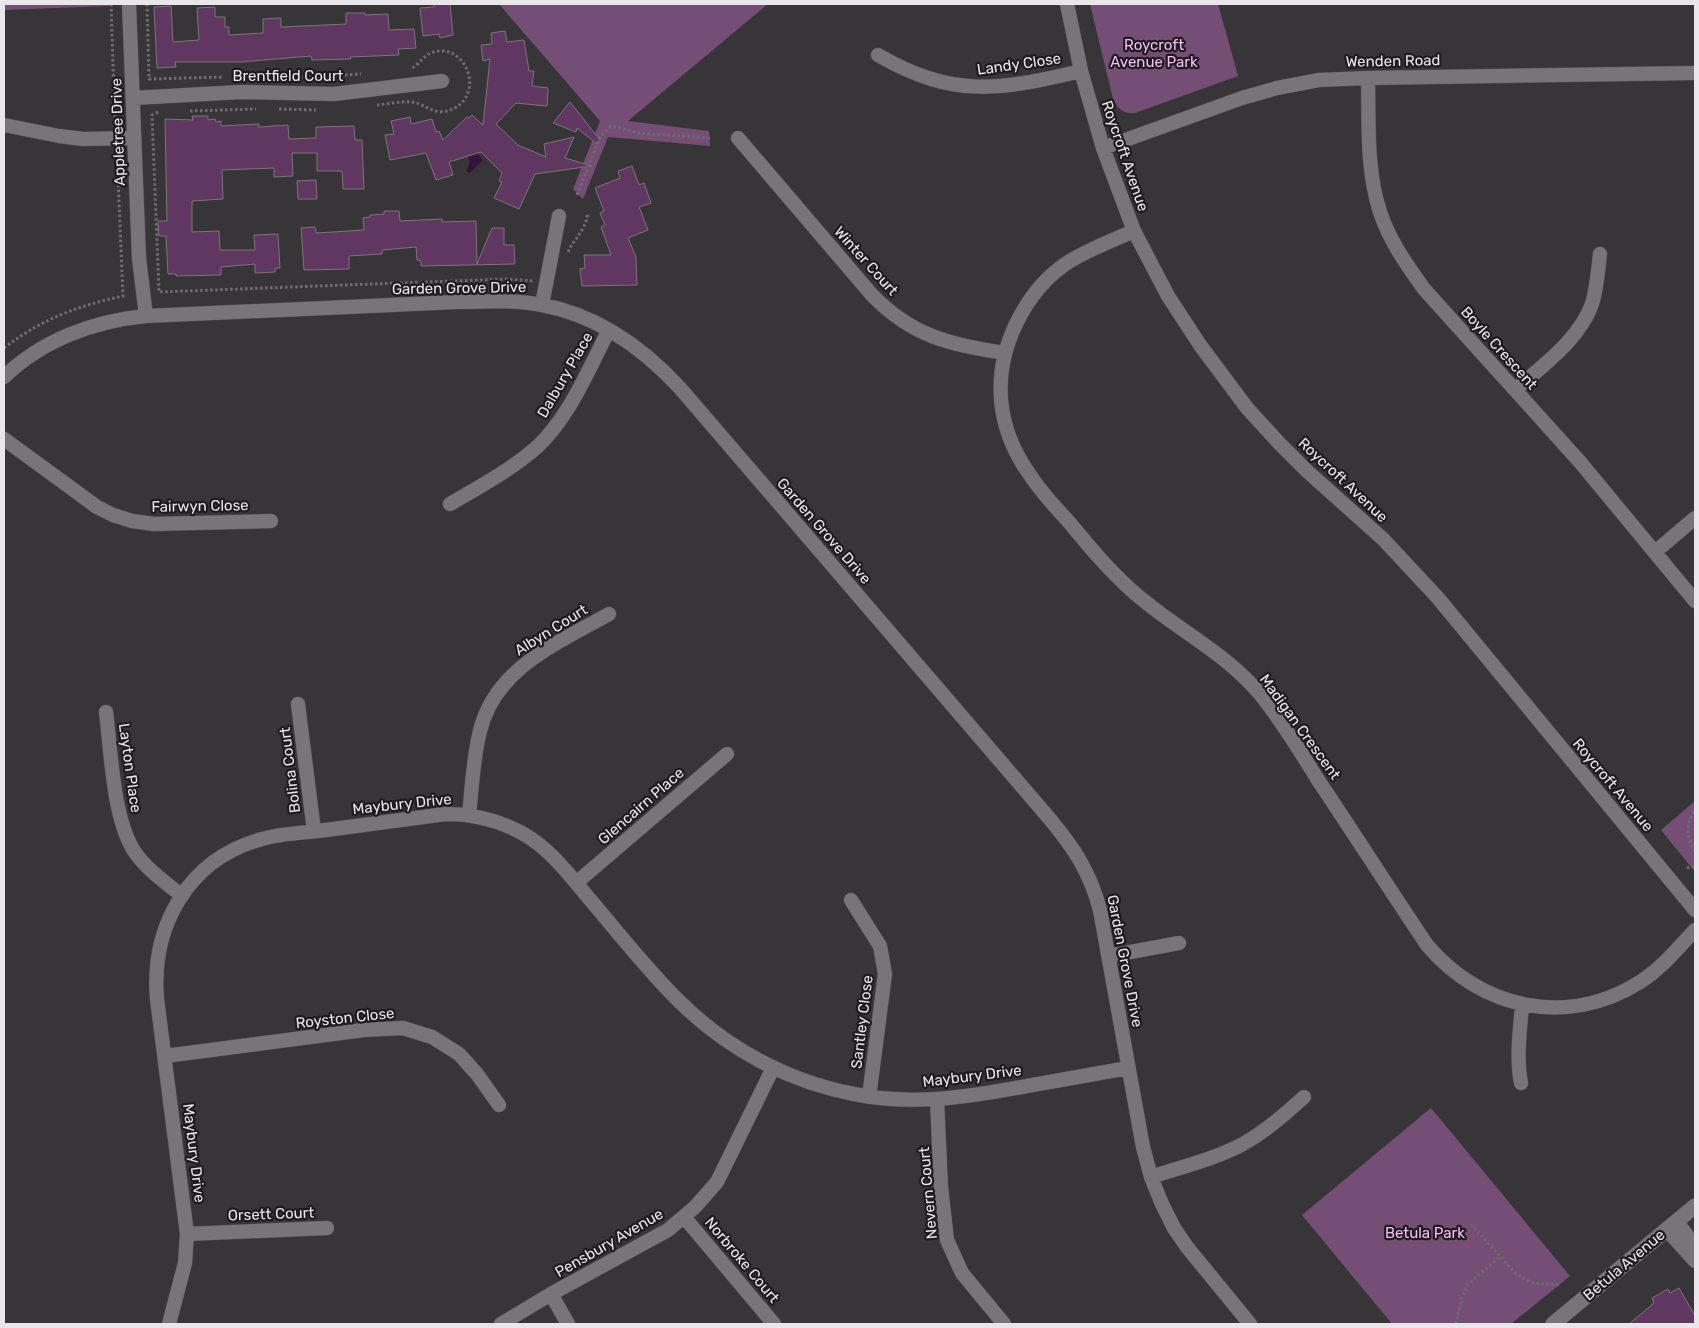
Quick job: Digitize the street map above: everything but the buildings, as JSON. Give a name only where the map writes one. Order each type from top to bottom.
[{"type":"street","name":"Appletree Drive","points":[[129,4],[140,316]]},
{"type":"street","name":"Roycroft Avenue","points":[[1062,4],[1069,18]]},
{"type":"street","name":"Roycroft Avenue","points":[[1067,4],[1081,71],[1103,148],[1134,230],[1168,296],[1200,345],[1247,408],[1279,443],[1407,563],[1695,910]]},
{"type":"street","name":"Landy Close","points":[[878,55],[917,75],[957,86],[979,88],[1019,84],[1081,71]]},
{"type":"street","name":"Wenden Road","points":[[1103,148],[1242,98],[1277,88],[1319,80],[1695,73]]},
{"type":"street","name":"Boyle Crescent","points":[[1368,78],[1372,176],[1377,202],[1385,226],[1409,268],[1424,289],[1580,462],[1695,601]]},
{"type":"street","name":"Brentfield Court","points":[[133,98],[241,92],[334,94],[442,81]]},
{"type":"street","points":[[4,125],[83,139],[134,138]]},
{"type":"street","name":"Winter Court","points":[[738,138],[872,295],[893,315],[929,336],[973,348],[1005,353]]},
{"type":"street","points":[[542,305],[559,216]]},
{"type":"street","name":"Madigan Crescent","points":[[1134,230],[1070,261],[1054,273],[1032,296],[1022,312],[1005,353],[1000,372],[1000,392],[1003,417],[1009,440],[1030,475],[1045,495],[1093,551],[1129,588],[1149,605],[1223,658],[1260,694],[1296,745],[1414,926],[1438,958],[1450,970],[1481,990],[1522,1005],[1552,1008],[1575,1007],[1599,1001],[1640,982],[1657,969],[1695,930]]},
{"type":"street","points":[[1515,390],[1562,348],[1581,325],[1594,296],[1600,254]]},
{"type":"street","name":"Garden Grove Drive","points":[[5,373],[26,358],[65,336],[97,325],[140,316],[457,302],[542,305],[570,313],[609,330],[646,354],[680,388],[1066,838],[1081,861],[1095,892],[1109,956],[1143,1147],[1151,1177],[1174,1228],[1187,1247],[1250,1324]]},
{"type":"street","name":"Dalbury Place","points":[[450,504],[520,460],[537,447],[549,434],[573,399],[609,330]]},
{"type":"street","name":"Fairwyn Close","points":[[4,439],[97,507],[132,521],[154,524],[271,521]]},
{"type":"street","points":[[1655,552],[1695,518]]},
{"type":"street","name":"Albyn Court","points":[[469,815],[480,732],[484,717],[501,688],[510,676],[530,660],[609,614]]},
{"type":"street","name":"Bolina Court","points":[[298,704],[314,831]]},
{"type":"street","name":"Layton Place","points":[[106,712],[117,801],[126,835],[144,864],[182,896]]},
{"type":"street","name":"Glencairn Place","points":[[576,883],[727,754]]},
{"type":"street","name":"Maybury Drive","points":[[170,1324],[185,1263],[187,1234],[155,977],[158,952],[165,928],[182,896],[199,876],[228,854],[262,839],[446,814],[469,815],[496,821],[522,833],[549,852],[681,1003],[721,1037],[773,1068],[810,1082],[869,1097],[937,1100],[1128,1068]]},
{"type":"street","name":"Santley Close","points":[[851,900],[880,946],[886,974],[869,1097]]},
{"type":"street","points":[[1109,956],[1179,943]]},
{"type":"street","points":[[1521,1084],[1518,1054],[1522,1005]]},
{"type":"street","name":"Royston Close","points":[[164,1056],[364,1030],[402,1028],[432,1037],[458,1054],[473,1069],[498,1105]]},
{"type":"street","name":"Pensbury Avenue","points":[[501,1324],[652,1240],[684,1218],[717,1182],[773,1068]]},
{"type":"street","points":[[1151,1177],[1217,1155],[1242,1144],[1272,1124],[1304,1097]]},
{"type":"street","name":"Nevern Court","points":[[937,1100],[942,1203],[947,1240],[962,1273],[1004,1324]]},
{"type":"street","name":"Betula Avenue","points":[[1553,1324],[1695,1206]]},
{"type":"street","name":"Norbroke Court","points":[[684,1218],[774,1324]]},
{"type":"street","points":[[1672,1226],[1695,1246]]},
{"type":"street","points":[[1672,1226],[1695,1261]]},
{"type":"street","name":"Orsett Court","points":[[187,1234],[327,1228]]},
{"type":"street","points":[[552,1294],[568,1324]]},
{"type":"path","points":[[4,348],[22,335],[61,313],[123,296],[110,4]]},
{"type":"path","points":[[147,4],[149,79],[225,76]]},
{"type":"path","points":[[373,106],[409,102],[419,103],[426,108],[436,111],[446,111],[459,105],[468,93],[470,84],[469,74],[465,65],[449,53],[430,53],[412,69],[406,70]]},
{"type":"path","points":[[244,76],[333,76],[370,73]]},
{"type":"path","points":[[183,112],[265,109]]},
{"type":"path","points":[[273,109],[317,110]]},
{"type":"path","points":[[166,112],[158,112],[152,115],[160,292],[506,279],[528,280],[546,284]]},
{"type":"path","points":[[577,195],[600,137],[610,127],[618,127],[636,133],[710,138]]},
{"type":"path","points":[[567,260],[573,243],[585,228],[588,213]]},
{"type":"path","points":[[1695,812],[1690,817],[1688,830],[1689,839],[1695,852]]},
{"type":"path","points":[[1688,868],[1695,866]]},
{"type":"path","points":[[1470,1224],[1516,1274],[1526,1281],[1560,1285]]},
{"type":"path","points":[[1456,1324],[1462,1297],[1468,1284],[1500,1257]]},
{"type":"green space","points":[[4,4],[109,4],[109,6],[4,10]]},
{"type":"green space","points":[[499,4],[768,4],[628,121],[709,131],[710,146],[608,137],[583,199],[573,189],[600,121]]},
{"type":"green space","name":"Roycroft Avenue Park","points":[[1090,4],[1218,4],[1238,76],[1135,113],[1124,112],[1113,99]]},
{"type":"green space","points":[[1695,801],[1695,872],[1661,830]]},
{"type":"green space","name":"Betula Park","points":[[1431,1108],[1570,1276],[1511,1324],[1392,1324],[1302,1215]]},
{"type":"shaded area","points":[[472,149],[483,160],[470,173],[466,171],[470,162],[467,153]]}]
